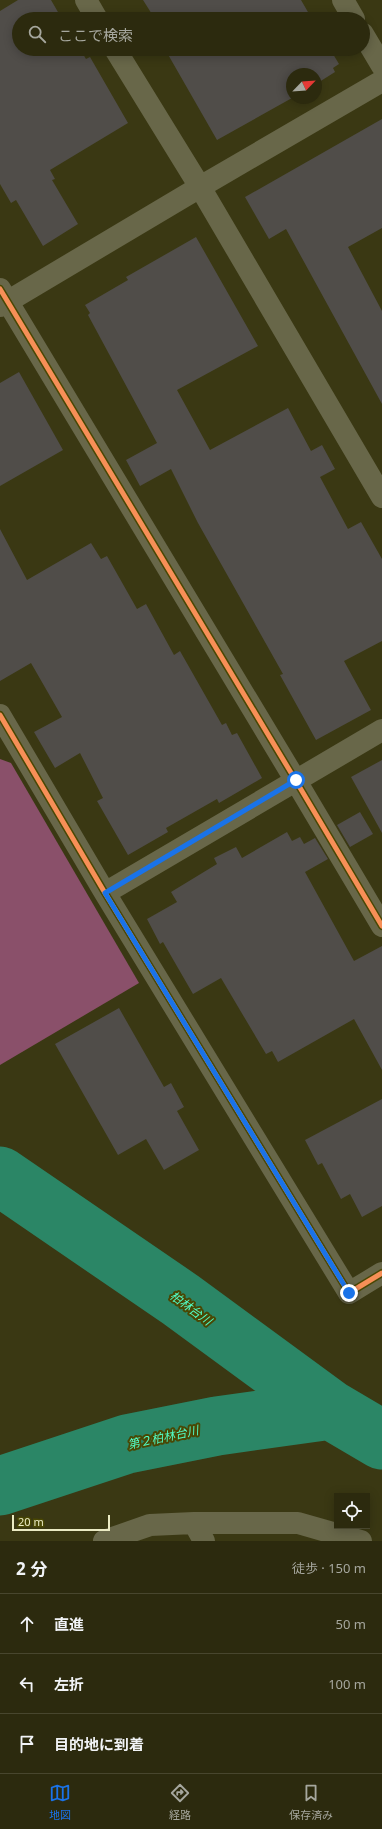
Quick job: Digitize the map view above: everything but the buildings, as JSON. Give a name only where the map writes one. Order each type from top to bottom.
[{"type":"street","points":[[86,0],[93,12]]},
{"type":"street","points":[[343,0],[350,12]]},
{"type":"street","points":[[370,46],[382,66]]},
{"type":"street","points":[[119,56],[200,187],[382,497]]},
{"type":"street","points":[[382,81],[200,187],[2,299],[296,780],[382,926]]},
{"type":"street","points":[[0,715],[105,893],[349,1293],[382,1273]]},
{"type":"street","points":[[105,893],[382,730]]},
{"type":"street","points":[[104,1541],[150,1525],[199,1532],[298,1523],[361,1541]]},
{"type":"shaded area","points":[[0,759],[11,763],[139,983],[0,1065]]},
{"type":"waterway","name":"柏林台川","points":[[0,1176],[181,1300],[331,1410],[382,1440]]},
{"type":"waterway","name":"第２柏林台川","points":[[0,1486],[127,1444],[217,1426],[331,1410]]},
{"type":"cycle path","points":[[0,289],[382,926]]},
{"type":"cycle path","points":[[0,715],[105,893],[349,1293],[382,1273]]},
{"type":"route","points":[[296,780],[105,893],[349,1293]]}]
